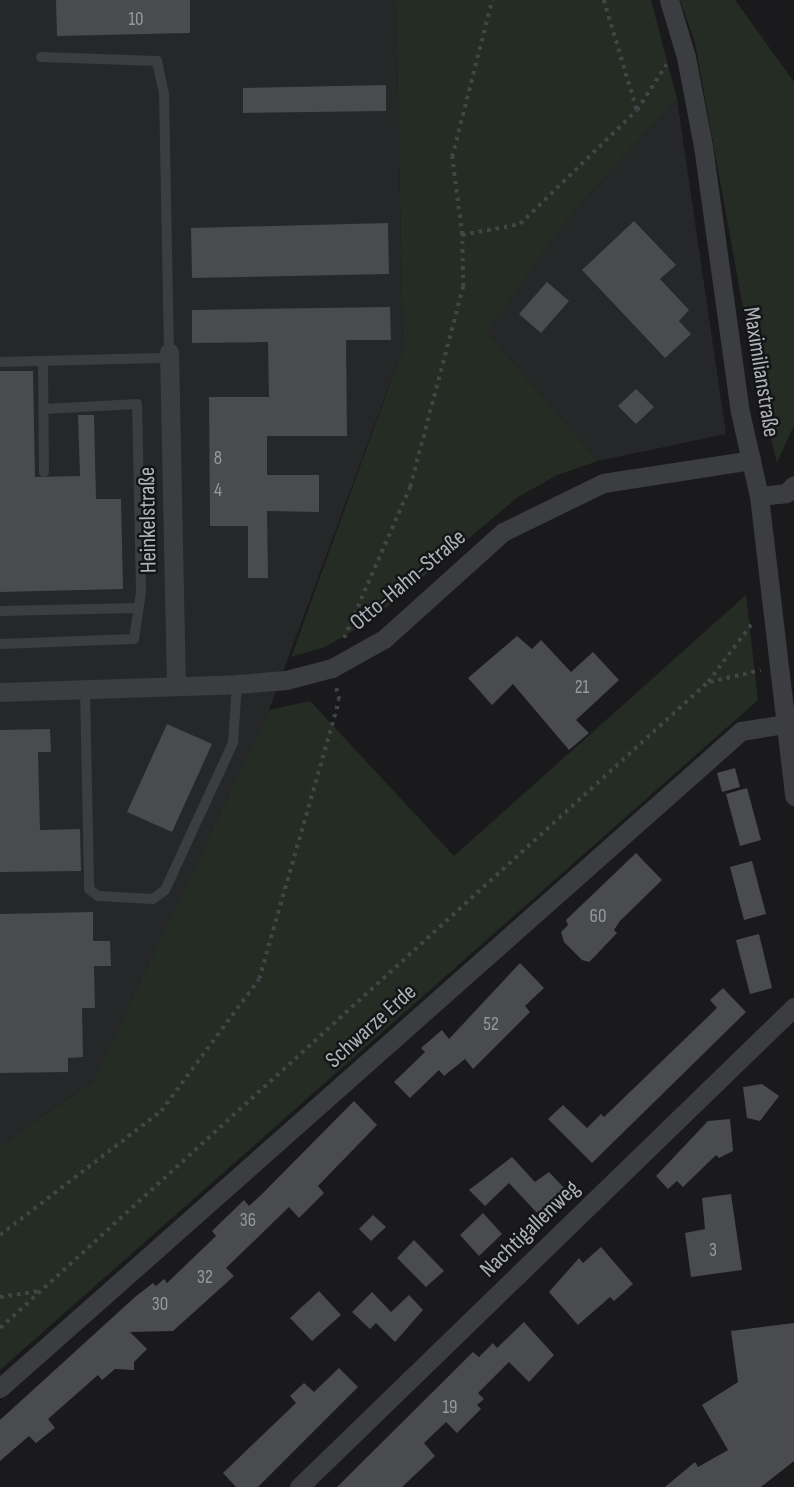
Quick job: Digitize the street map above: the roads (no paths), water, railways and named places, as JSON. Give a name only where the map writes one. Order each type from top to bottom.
[{"type":"street","name":"Maximilianstraße","points":[[669,0],[681,42],[703,146],[740,412],[759,496],[770,600],[785,664],[785,724],[794,796]]},
{"type":"street","name":"Heinkelstraße","points":[[169,355],[176,686]]},
{"type":"street","name":"Otto-Hahn-Straße","points":[[0,692],[237,684],[286,680],[331,668],[384,639],[503,532],[603,483],[751,460]]},
{"type":"street","points":[[759,496],[786,493],[794,485]]},
{"type":"street","name":"Schwarze Erde","points":[[0,1388],[741,731],[785,724]]},
{"type":"street","name":"Nachtigallenweg","points":[[299,1487],[794,1007]]},
{"type":"lane","points":[[0,362],[169,355],[164,93],[157,61],[41,57]]},
{"type":"lane","points":[[43,361],[44,472]]},
{"type":"lane","points":[[0,644],[134,639],[138,608],[137,404],[44,409]]},
{"type":"lane","points":[[0,611],[138,608]]},
{"type":"lane","points":[[85,690],[89,889],[98,896],[153,899],[165,890],[233,743],[237,684]]}]
